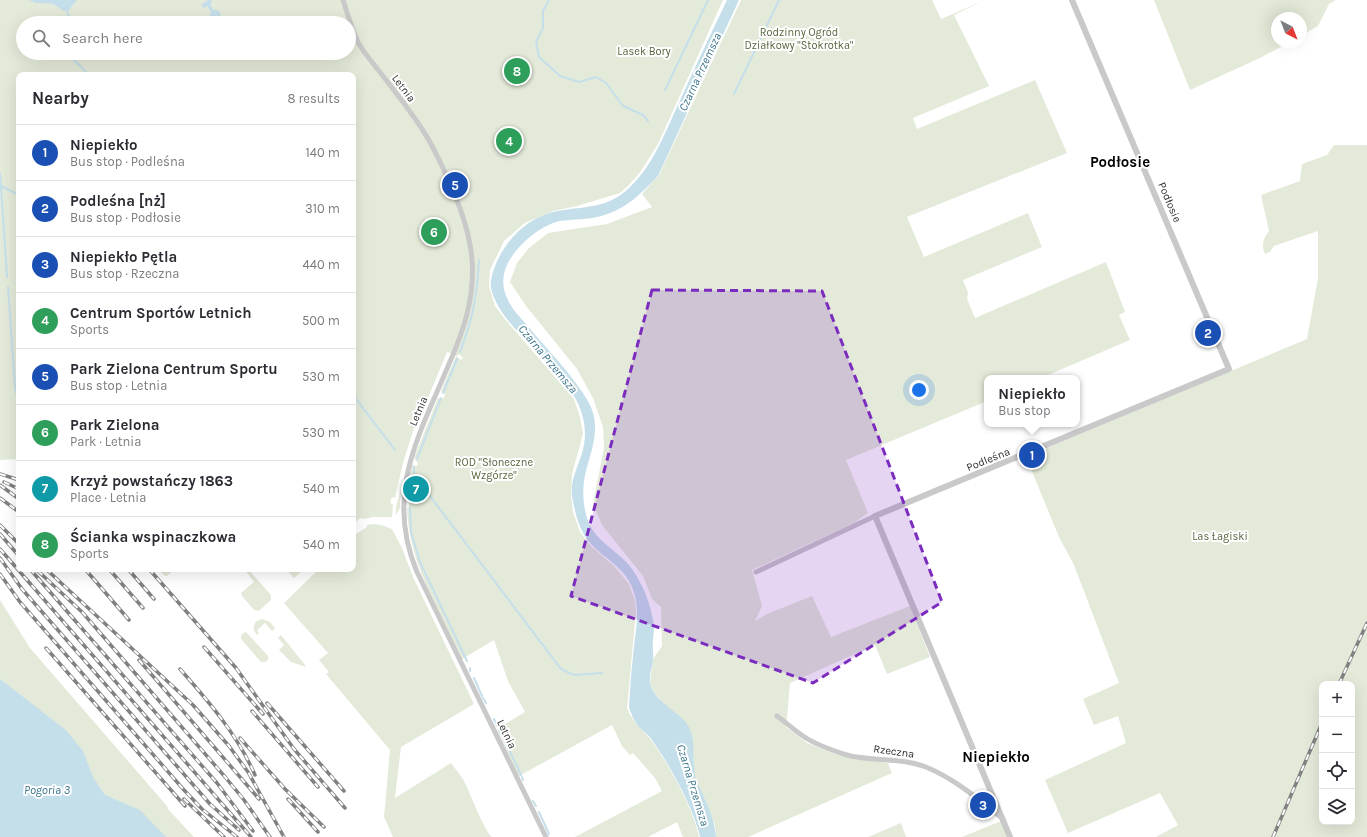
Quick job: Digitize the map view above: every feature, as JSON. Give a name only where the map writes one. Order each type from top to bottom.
[{"type":"street","name":"Letnia","points":[[343,0],[348,16]]},
{"type":"street","name":"Podłosie","points":[[1072,0],[1229,369]]},
{"type":"street","name":"Letnia","points":[[356,36],[362,48],[418,122],[430,141],[457,201],[467,230],[471,252],[472,274],[468,312],[460,339],[410,460],[404,493],[404,524],[408,548],[417,572],[546,837]]},
{"type":"street","name":"Podleśna","points":[[756,572],[875,516],[1229,369]]},
{"type":"street","points":[[875,516],[1010,837]]},
{"type":"street","name":"Rzeczna","points":[[777,716],[806,738],[843,754],[892,759],[920,765],[939,773],[967,791],[1003,819]]},
{"type":"highlighted area","points":[[652,290],[822,291],[942,602],[813,683],[571,596]]},
{"type":"green space","points":[[0,0],[723,0],[658,144],[641,171],[620,193],[577,206],[553,211],[525,223],[504,241],[490,270],[489,286],[495,306],[504,318],[574,399],[580,417],[583,434],[572,474],[571,495],[573,512],[580,532],[590,545],[615,567],[629,584],[635,601],[636,611],[627,708],[635,721],[651,740],[673,774],[686,799],[699,837],[683,837],[677,822],[648,837],[575,837],[662,791],[655,778],[633,753],[630,755],[622,746],[612,725],[519,776],[497,729],[525,712],[508,681],[494,640],[462,659],[426,585],[413,547],[409,527],[407,507],[409,507],[409,489],[416,490],[416,488],[410,488],[411,478],[409,477],[412,465],[417,466],[418,463],[414,458],[438,398],[444,398],[445,394],[441,391],[456,356],[461,360],[463,358],[459,354],[457,356],[447,352],[413,431],[403,463],[395,498],[392,497],[390,503],[393,504],[392,517],[360,518],[356,522],[356,72],[16,72],[16,459],[0,460]]},
{"type":"green space","name":"Rodzinny Ogród Działkowy \"Stokrotka\"","points":[[741,0],[932,0],[941,19],[985,0],[954,15],[989,86],[913,118],[917,129],[1035,80],[1067,153],[907,217],[924,257],[1028,213],[1042,247],[963,280],[968,293],[967,299],[975,318],[1106,262],[1125,312],[1119,315],[1130,340],[1048,375],[984,375],[984,402],[846,460],[868,513],[854,523],[752,570],[762,606],[755,621],[767,614],[812,596],[831,637],[910,606],[930,657],[887,674],[875,645],[790,683],[786,727],[807,743],[835,754],[888,763],[892,773],[748,837],[716,837],[715,825],[697,784],[694,773],[693,745],[689,728],[661,701],[653,690],[650,682],[653,659],[662,646],[661,607],[652,599],[643,576],[602,525],[593,504],[604,448],[603,427],[593,398],[577,369],[526,306],[510,282],[517,263],[529,248],[548,233],[607,224],[652,207],[642,194],[659,175]]},
{"type":"green space","points":[[1154,0],[1336,0],[1329,4],[1318,26],[1307,32],[1307,12],[1271,12],[1271,48],[1279,48],[1190,90]]},
{"type":"green space","name":"Las Łagiski","points":[[1334,145],[1367,145],[1367,837],[1156,837],[1178,825],[1160,793],[1068,833],[1045,780],[1126,743],[1118,716],[1094,725],[1083,699],[1119,683],[1074,565],[1059,537],[1026,457],[1307,339],[1318,278],[1318,231],[1274,246],[1270,252],[1265,254],[1263,242],[1269,231],[1261,195],[1300,181],[1302,164],[1327,155]]},
{"type":"green space","points":[[401,490],[400,508],[396,515],[396,506]]},
{"type":"green space","points":[[367,525],[381,525],[392,529],[402,548],[413,577],[474,704],[401,747],[395,798],[451,763],[464,781],[481,820],[492,837],[393,837],[384,817],[390,750],[326,674],[329,672],[319,660],[328,653],[284,603],[316,572],[356,572],[356,534],[367,527]]},
{"type":"green space","points":[[160,572],[172,572],[167,576]]},
{"type":"green space","points":[[246,572],[251,572],[271,595],[271,600],[259,611],[254,610],[241,593],[254,582]]},
{"type":"green space","points":[[289,572],[301,572],[294,578]]},
{"type":"green space","name":"Pogoria 3","points":[[0,600],[30,648],[168,809],[194,837],[0,837]]},
{"type":"green space","points":[[262,619],[270,622],[275,628],[272,631],[265,623],[257,630],[259,633],[257,635],[254,631],[254,625]]},
{"type":"green space","points":[[245,632],[268,656],[268,660],[261,662],[241,639],[241,635]]},
{"type":"green space","points":[[281,635],[306,667],[291,662],[279,650],[284,645],[278,638]]},
{"type":"green space","points":[[1001,821],[1008,837],[962,837]]},
{"type":"green space","points":[[901,823],[906,837],[868,837]]},
{"type":"water","points":[[29,0],[77,0],[69,10],[64,11],[53,4],[35,3]]},
{"type":"water","points":[[208,0],[211,0],[213,2],[210,4],[213,10],[220,12],[220,16],[210,16],[211,12],[207,6],[204,8],[201,5]]},
{"type":"water","name":"Czarna Przemsza","points":[[727,0],[739,0],[658,176],[639,195],[618,210],[586,219],[560,221],[544,227],[522,244],[516,251],[505,269],[503,282],[505,294],[513,309],[575,382],[589,403],[593,412],[595,421],[594,439],[585,475],[584,487],[586,516],[595,533],[632,569],[647,597],[654,628],[653,658],[650,682],[657,696],[686,723],[690,729],[693,740],[694,769],[697,783],[703,794],[715,827],[716,837],[700,837],[692,812],[673,774],[659,750],[647,734],[639,727],[629,707],[637,620],[636,602],[631,585],[627,578],[618,567],[591,544],[583,533],[576,515],[572,496],[572,484],[582,453],[585,436],[584,420],[578,404],[575,397],[566,385],[504,315],[494,297],[491,283],[496,264],[505,247],[518,232],[530,222],[543,215],[557,211],[605,203],[622,194],[638,178],[652,159],[662,139]]},
{"type":"water","name":"Pogoria 3","points":[[0,679],[66,730],[83,751],[93,777],[105,795],[140,810],[166,837],[0,837]]},
{"type":"waterway","points":[[549,0],[543,11],[543,28],[536,42],[539,57],[560,76],[579,82],[596,77],[606,83],[623,106],[643,115],[648,121]]},
{"type":"waterway","points":[[665,90],[708,0]]},
{"type":"waterway","points":[[734,94],[779,0]]},
{"type":"waterway","points":[[67,11],[69,16]]},
{"type":"waterway","points":[[74,60],[86,72]]},
{"type":"waterway","points":[[0,174],[1,186],[16,194]]},
{"type":"waterway","points":[[1,186],[7,277]]},
{"type":"waterway","points":[[460,352],[474,307],[479,260]]},
{"type":"waterway","points":[[8,287],[16,392]]},
{"type":"waterway","points":[[443,393],[457,359]]},
{"type":"waterway","points":[[417,459],[441,398]]},
{"type":"waterway","points":[[356,399],[395,450]]},
{"type":"waterway","points":[[414,467],[414,475],[561,669],[574,675],[602,673]]},
{"type":"waterway","points":[[410,508],[411,532],[420,562],[467,661]]},
{"type":"waterway","points":[[474,678],[482,696]]},
{"type":"waterway","points":[[483,698],[486,703]]},
{"type":"waterway","points":[[494,719],[497,726]]},
{"type":"waterway","points":[[499,729],[500,733]]},
{"type":"waterway","points":[[503,737],[521,775]]},
{"type":"waterway","points":[[533,801],[536,806]]},
{"type":"waterway","points":[[539,812],[549,834]]},
{"type":"railway","points":[[0,474],[16,479]]},
{"type":"railway","points":[[4,482],[16,488]]},
{"type":"railway","points":[[0,485],[16,497]]},
{"type":"railway","points":[[0,498],[16,510]]},
{"type":"railway","points":[[0,525],[16,541]]},
{"type":"railway","points":[[0,534],[16,553]]},
{"type":"railway","points":[[0,549],[16,567]]},
{"type":"railway","points":[[0,558],[22,589],[210,804],[239,830]]},
{"type":"railway","points":[[20,572],[251,837]]},
{"type":"railway","points":[[33,572],[217,783],[253,831]]},
{"type":"railway","points":[[39,572],[82,612],[226,778],[244,800],[270,837]]},
{"type":"railway","points":[[49,572],[193,705],[229,746],[248,772],[284,837]]},
{"type":"railway","points":[[88,572],[129,620]]},
{"type":"railway","points":[[112,572],[143,608]]},
{"type":"railway","points":[[131,572],[154,599]]},
{"type":"railway","points":[[152,572],[236,668],[294,749],[345,808]]},
{"type":"railway","points":[[0,574],[20,602],[184,790],[202,809],[237,837]]},
{"type":"railway","points":[[1340,681],[1367,623]]},
{"type":"railway","points":[[204,647],[263,714]]},
{"type":"railway","points":[[46,648],[185,806]]},
{"type":"railway","points":[[139,660],[259,799]]},
{"type":"railway","points":[[180,669],[222,719],[240,746],[255,775]]},
{"type":"railway","points":[[267,703],[344,791]]},
{"type":"railway","points":[[252,711],[318,787]]},
{"type":"railway","points":[[1273,837],[1319,730]]},
{"type":"railway","points":[[240,738],[285,789],[324,827]]},
{"type":"railway","points":[[184,799],[224,837]]},
{"type":"railway","points":[[288,799],[318,832]]},
{"type":"place","name":"Ścianka wspinaczkowa","points":[[517,71]]},
{"type":"place","name":"Centrum Sportów Letnich","points":[[509,141]]},
{"type":"place","name":"Park Zielona Centrum Sportu","points":[[455,185]]},
{"type":"place","name":"Park Zielona","points":[[434,232]]},
{"type":"place","name":"Podleśna [nż]","points":[[1208,333]]},
{"type":"place","name":"Niepiekło","points":[[1032,455]]},
{"type":"place","name":"Krzyż powstańczy 1863","points":[[416,489]]},
{"type":"place","name":"Niepiekło Pętla","points":[[983,805]]},
{"type":"district","name":"Podłosie","points":[[1120,162]]},
{"type":"district","name":"Niepiekło","points":[[996,757]]},
{"type":"park label","name":"Lasek Bory","points":[[644,51]]},
{"type":"park label","name":"ROD \"Słoneczne Wzgórze\"","points":[[494,468]]}]
